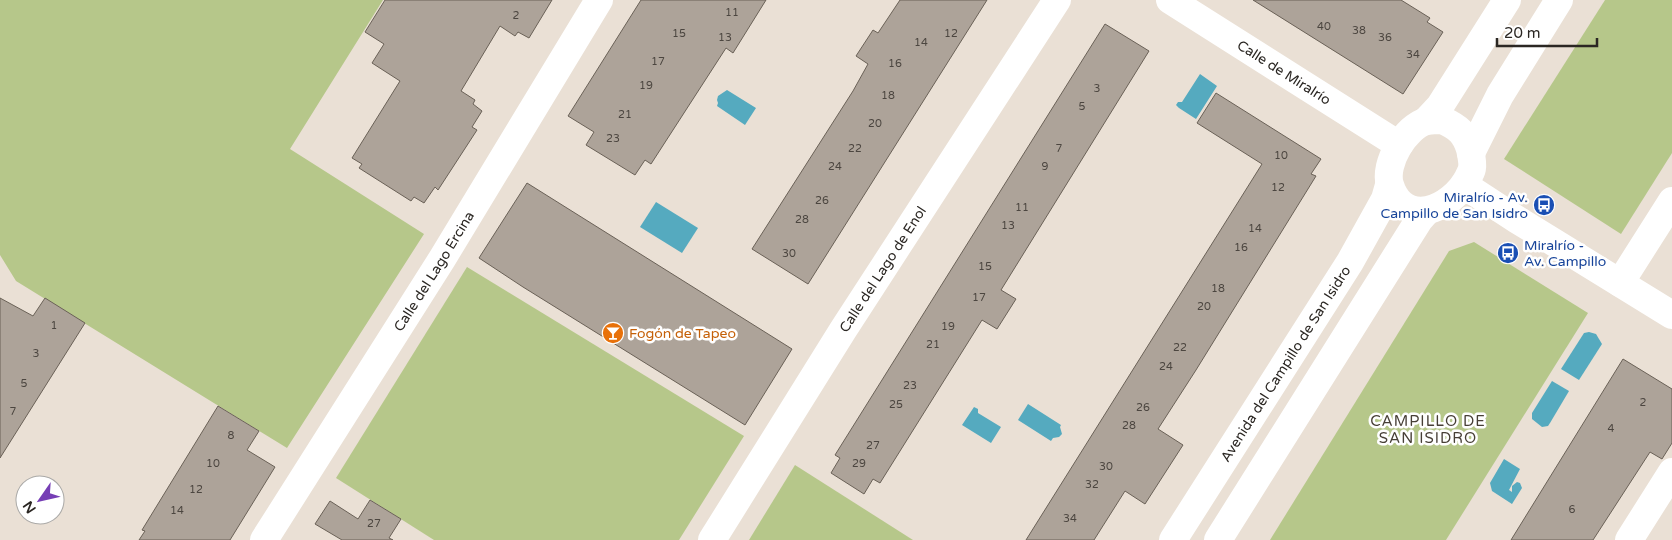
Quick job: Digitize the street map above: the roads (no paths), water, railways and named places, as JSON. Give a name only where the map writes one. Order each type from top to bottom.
[{"type":"street","name":"Calle del Lago Ercina","points":[[264,540],[442,259],[599,0]]},
{"type":"street","name":"Calle del Lago de Enol","points":[[712,540],[842,330],[1057,0]]},
{"type":"street","name":"Calle de Miralrío","points":[[1170,0],[1399,145]]},
{"type":"street","points":[[1426,121],[1442,120],[1456,126],[1466,139],[1471,152],[1472,169],[1456,196],[1442,206],[1427,211],[1412,210],[1399,202],[1389,185],[1391,160],[1399,145],[1413,128],[1426,121],[1444,100],[1507,0]]},
{"type":"street","points":[[1471,152],[1500,95],[1560,0]]},
{"type":"street","name":"Avenida del Campillo de San Isidro","points":[[1173,540],[1350,262],[1385,198],[1389,185]]},
{"type":"street","points":[[1464,185],[1672,315]]},
{"type":"street","points":[[1620,283],[1672,201]]},
{"type":"street","points":[[1218,540],[1419,220],[1427,211]]},
{"type":"street","points":[[1629,540],[1672,472]]},
{"type":"water","points":[[1200,74],[1217,86],[1196,119],[1176,105],[1178,102],[1182,102]]},
{"type":"water","points":[[727,90],[756,108],[745,125],[717,106],[718,96]]},
{"type":"water","points":[[656,202],[698,228],[682,253],[640,227]]},
{"type":"water","points":[[1584,333],[1596,334],[1602,344],[1579,380],[1561,369]]},
{"type":"water","points":[[1552,381],[1569,391],[1548,426],[1542,427],[1532,419],[1532,413]]},
{"type":"water","points":[[1028,404],[1061,425],[1062,434],[1051,441],[1018,420]]},
{"type":"water","points":[[974,407],[978,409],[978,413],[1001,427],[991,443],[962,425]]},
{"type":"water","points":[[1504,459],[1520,469],[1509,490],[1512,492],[1512,486],[1517,482],[1520,483],[1522,488],[1512,504],[1492,491],[1490,483]]},
{"type":"place","name":"Miralrío - Av. Campillo de San Isidro","points":[[1544,205]]},
{"type":"place","name":"Miralrío - Av. Campillo","points":[[1508,253]]},
{"type":"place","name":"Fogón de Tapeo","points":[[613,333]]},
{"type":"district","name":"CAMPILLO DE SAN ISIDRO","points":[[1428,430]]}]
